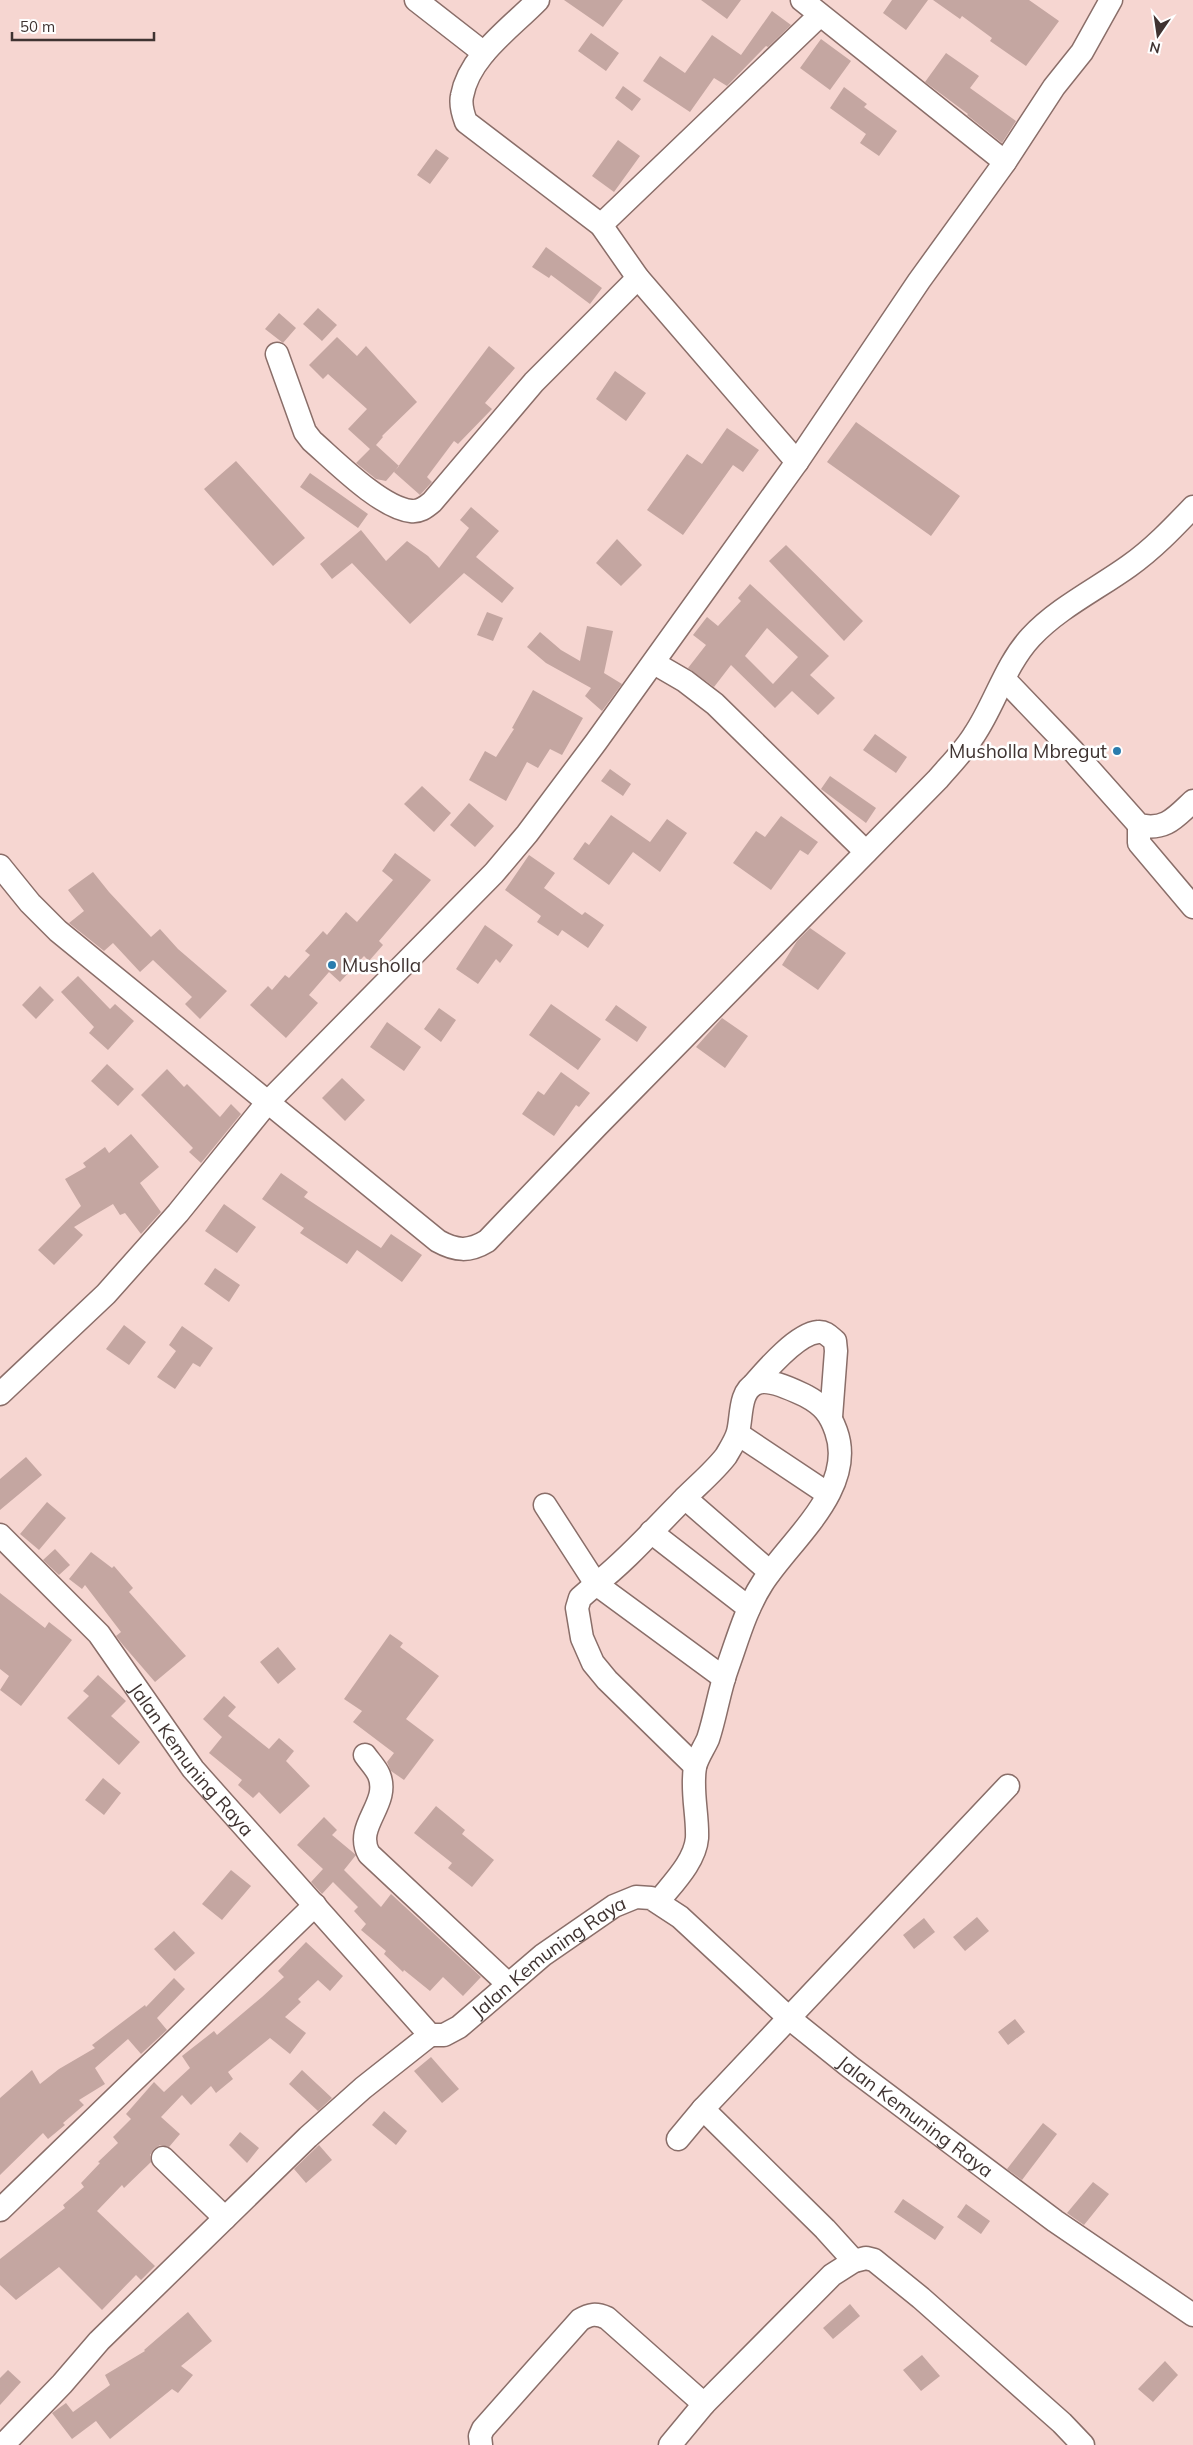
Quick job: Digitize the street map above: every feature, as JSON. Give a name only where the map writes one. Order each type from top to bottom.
[{"type":"street","points":[[416,0],[484,53]]},
{"type":"street","points":[[538,0],[484,53],[466,84],[461,97],[466,122],[601,225],[638,278],[797,462]]},
{"type":"street","points":[[802,0],[819,16],[1005,162]]},
{"type":"street","points":[[0,1394],[106,1294],[178,1213],[267,1103],[494,873],[527,834],[654,663],[797,462],[919,281],[1005,162],[1054,87],[1082,52],[1111,0]]},
{"type":"street","points":[[601,225],[819,16]]},
{"type":"street","points":[[277,354],[305,432],[312,441],[370,491],[397,508],[417,511],[432,502],[534,382],[638,278]]},
{"type":"street","points":[[0,866],[30,903],[58,932],[438,1241],[450,1247],[464,1250],[476,1247],[487,1241],[938,779],[974,736],[1005,680],[1009,668],[1031,638],[1052,619],[1131,565],[1162,540],[1193,507]]},
{"type":"street","points":[[654,663],[685,681],[715,704],[866,852]]},
{"type":"street","points":[[1005,680],[1074,752],[1139,825],[1152,828],[1165,825],[1193,801]]},
{"type":"street","points":[[1139,825],[1139,843],[1193,907]]},
{"type":"street","points":[[695,1766],[607,1680],[593,1663],[582,1638],[577,1608],[580,1598],[622,1563],[725,1457],[738,1434],[741,1409],[748,1391],[772,1363],[798,1342],[817,1332],[824,1332],[835,1342],[831,1417]]},
{"type":"street","points":[[658,1902],[689,1862],[697,1838],[694,1802],[695,1766],[707,1740],[724,1678],[749,1608],[770,1572],[789,1551],[818,1511],[837,1477],[841,1460],[839,1439],[831,1417],[825,1408],[796,1391],[766,1382],[754,1384]]},
{"type":"street","points":[[738,1434],[828,1494]]},
{"type":"street","points":[[685,1498],[770,1572]]},
{"type":"street","points":[[545,1505],[596,1584],[724,1678]]},
{"type":"street","points":[[651,1532],[749,1608]]},
{"type":"street","name":"Jalan Kemuning Raya","points":[[0,1535],[99,1634],[193,1770],[430,2034],[444,2035],[459,2027],[543,1955],[614,1906],[636,1897],[647,1897],[658,1902],[680,1918],[789,2018],[905,2109],[1055,2221],[1191,2310]]},
{"type":"street","points":[[365,1755],[379,1776],[381,1787],[379,1799],[366,1826],[364,1846],[369,1854],[508,1984]]},
{"type":"street","points":[[678,2138],[703,2109],[1008,1786]]},
{"type":"street","points":[[0,2210],[315,1904]]},
{"type":"street","points":[[3,2445],[62,2384],[99,2340],[308,2137],[363,2088],[430,2034]]},
{"type":"street","points":[[703,2109],[825,2229],[854,2261]]},
{"type":"street","points":[[163,2158],[225,2218]]},
{"type":"street","points":[[670,2445],[704,2404],[820,2286],[854,2261],[866,2258],[874,2260],[921,2298],[1054,2416],[1083,2445]]},
{"type":"street","points":[[481,2445],[480,2436],[483,2429],[580,2320],[589,2314],[598,2314],[607,2318],[704,2404]]},
{"type":"building","points":[[564,0],[623,0],[603,27]]},
{"type":"building","points":[[701,0],[741,0],[727,19]]},
{"type":"building","points":[[892,0],[928,0],[906,30],[883,13]]},
{"type":"building","points":[[933,0],[1029,0],[1059,21],[1026,66],[990,41],[992,38],[962,16],[960,19]]},
{"type":"building","points":[[772,11],[791,25],[768,47],[766,46],[727,86],[714,78],[690,112],[643,81],[660,56],[685,73],[712,35],[741,55]]},
{"type":"building","points":[[591,33],[619,53],[606,71],[578,51]]},
{"type":"building","points":[[821,39],[851,61],[830,90],[800,68]]},
{"type":"building","points":[[946,53],[979,76],[970,88],[1016,121],[1002,143],[968,114],[925,82]]},
{"type":"building","points":[[623,86],[641,99],[632,111],[615,98]]},
{"type":"building","points":[[844,87],[867,104],[864,107],[897,131],[879,156],[860,143],[866,134],[830,108]]},
{"type":"building","points":[[618,140],[640,156],[614,192],[592,176]]},
{"type":"building","points":[[436,149],[449,158],[430,184],[417,175]]},
{"type":"building","points":[[546,247],[602,288],[590,304],[551,275],[549,278],[532,267]]},
{"type":"building","points":[[318,308],[337,325],[322,341],[303,324]]},
{"type":"building","points":[[279,313],[296,328],[283,343],[265,329]]},
{"type":"building","points":[[337,337],[357,356],[366,346],[417,402],[382,436],[376,445],[399,466],[386,481],[376,479],[356,463],[370,449],[348,429],[367,409],[328,374],[323,379],[309,365]]},
{"type":"building","points":[[489,346],[515,368],[485,403],[492,409],[458,444],[454,441],[427,477],[432,482],[420,495],[394,472]]},
{"type":"building","points":[[615,371],[646,393],[626,421],[596,399]]},
{"type":"building","points":[[856,422],[960,496],[931,536],[827,462]]},
{"type":"building","points":[[727,428],[759,450],[743,472],[733,465],[683,535],[647,510],[687,454],[702,464]]},
{"type":"building","points":[[236,461],[305,538],[273,566],[204,489]]},
{"type":"building","points":[[310,473],[368,514],[358,528],[300,487]]},
{"type":"building","points":[[471,507],[499,531],[476,557],[514,588],[502,603],[464,573],[410,624],[352,563],[332,579],[320,564],[361,530],[386,561],[407,541],[428,556],[439,568],[469,528],[460,520]]},
{"type":"building","points":[[617,539],[642,565],[621,586],[596,563]]},
{"type":"building","points":[[786,545],[863,621],[844,641],[769,561]]},
{"type":"building","points":[[750,584],[829,656],[810,675],[835,698],[818,715],[792,691],[775,708],[731,665],[714,687],[688,668],[706,645],[693,635],[707,617],[718,626],[741,601],[738,598]],"holes":[[[767,628],[798,657],[773,684],[745,656]]]},
{"type":"building","points":[[487,612],[503,618],[493,641],[477,635]]},
{"type":"building","points":[[587,626],[613,631],[604,673],[622,684],[602,711],[585,696],[591,688],[546,663],[527,647],[540,632],[561,650],[580,661]]},
{"type":"building","points":[[533,690],[583,718],[562,755],[550,749],[538,768],[527,762],[506,801],[469,780],[485,751],[496,757],[514,729],[512,728]]},
{"type":"building","points":[[875,734],[907,757],[896,773],[863,750]]},
{"type":"building","points":[[610,769],[631,784],[623,796],[601,781]]},
{"type":"building","points":[[830,776],[876,808],[866,823],[821,789]]},
{"type":"building","points":[[422,786],[451,813],[434,832],[404,804]]},
{"type":"building","points":[[469,803],[494,826],[475,847],[450,825]]},
{"type":"building","points":[[611,815],[650,842],[667,819],[687,833],[660,872],[633,852],[609,885],[573,859],[585,842],[589,845]]},
{"type":"building","points":[[781,816],[818,842],[808,855],[800,850],[771,890],[733,863],[756,831],[765,837]]},
{"type":"building","points":[[395,853],[431,880],[379,941],[383,945],[369,961],[364,956],[340,982],[329,972],[309,995],[318,1003],[286,1038],[250,1005],[268,986],[272,990],[285,975],[289,978],[310,955],[305,951],[323,931],[327,935],[346,912],[357,922],[393,880],[382,871]]},
{"type":"building","points":[[529,855],[555,873],[544,888],[582,915],[585,912],[604,925],[588,948],[562,930],[558,936],[537,922],[541,916],[505,890]]},
{"type":"building","points":[[93,872],[151,937],[160,929],[178,949],[227,991],[200,1019],[185,1004],[192,997],[153,960],[140,972],[113,943],[104,951],[69,923],[84,911],[68,890]]},
{"type":"building","points":[[485,925],[513,945],[500,963],[496,959],[478,984],[456,969]]},
{"type":"building","points":[[810,928],[846,953],[818,990],[782,965],[797,941]]},
{"type":"building","points":[[78,976],[110,1009],[115,1004],[134,1021],[108,1050],[89,1033],[94,1027],[61,992]]},
{"type":"building","points":[[40,986],[54,1000],[36,1019],[22,1005]]},
{"type":"building","points":[[551,1004],[601,1039],[578,1070],[529,1035]]},
{"type":"building","points":[[616,1005],[647,1027],[637,1042],[605,1020]]},
{"type":"building","points":[[439,1008],[456,1020],[441,1042],[424,1029]]},
{"type":"building","points":[[722,1018],[748,1036],[725,1068],[696,1047]]},
{"type":"building","points":[[387,1022],[421,1047],[404,1071],[370,1047]]},
{"type":"building","points":[[107,1064],[134,1089],[118,1106],[91,1081]]},
{"type":"building","points":[[167,1069],[184,1087],[187,1084],[220,1117],[231,1104],[241,1114],[201,1163],[189,1152],[193,1148],[141,1095]]},
{"type":"building","points":[[561,1072],[590,1093],[579,1107],[576,1105],[554,1136],[522,1114],[538,1091],[544,1095]]},
{"type":"building","points":[[342,1078],[365,1100],[345,1121],[322,1098]]},
{"type":"building","points":[[131,1134],[159,1167],[140,1183],[161,1212],[141,1234],[125,1213],[120,1215],[113,1204],[74,1227],[83,1235],[54,1265],[38,1250],[81,1206],[65,1179],[86,1167],[83,1163],[105,1147],[109,1153]]},
{"type":"building","points":[[281,1173],[308,1192],[304,1197],[381,1248],[391,1234],[422,1255],[402,1282],[357,1250],[347,1264],[300,1233],[304,1228],[262,1199]]},
{"type":"building","points":[[224,1204],[256,1227],[237,1253],[205,1231]]},
{"type":"building","points":[[215,1268],[240,1285],[229,1302],[204,1284]]},
{"type":"building","points":[[124,1325],[146,1342],[129,1365],[106,1349]]},
{"type":"building","points":[[182,1326],[213,1348],[200,1367],[193,1363],[175,1389],[157,1377],[176,1351],[169,1345]]},
{"type":"building","points":[[26,1457],[42,1475],[0,1510],[0,1479]]},
{"type":"building","points":[[47,1502],[66,1518],[39,1550],[20,1534]]},
{"type":"building","points":[[55,1549],[70,1565],[59,1575],[43,1560]]},
{"type":"building","points":[[91,1552],[112,1568],[114,1566],[133,1588],[129,1592],[186,1656],[155,1682],[116,1636],[121,1632],[85,1585],[82,1589],[69,1579]]},
{"type":"building","points":[[0,1593],[45,1628],[49,1622],[72,1640],[21,1706],[0,1690],[9,1676],[0,1669]]},
{"type":"building","points":[[390,1634],[403,1643],[400,1647],[439,1676],[406,1719],[434,1740],[404,1780],[391,1771],[387,1762],[394,1753],[353,1722],[362,1711],[344,1699]]},
{"type":"building","points":[[278,1647],[296,1669],[278,1684],[260,1662]]},
{"type":"building","points":[[98,1675],[126,1701],[111,1716],[140,1742],[119,1765],[67,1718],[89,1696],[83,1691]]},
{"type":"building","points":[[224,1696],[236,1707],[228,1716],[269,1749],[279,1738],[294,1751],[286,1761],[310,1786],[280,1814],[259,1792],[253,1798],[238,1785],[242,1780],[209,1753],[222,1737],[203,1719]]},
{"type":"building","points":[[103,1778],[121,1793],[104,1815],[85,1800]]},
{"type":"building","points":[[436,1806],[465,1830],[462,1834],[494,1860],[472,1887],[448,1868],[452,1863],[414,1833]]},
{"type":"building","points":[[324,1817],[337,1830],[332,1835],[356,1855],[344,1870],[381,1907],[391,1894],[481,1977],[463,1996],[443,1977],[430,1991],[404,1970],[403,1972],[384,1954],[386,1951],[361,1930],[366,1924],[354,1911],[358,1907],[333,1882],[322,1894],[311,1882],[323,1869],[297,1845]]},
{"type":"building","points":[[231,1870],[251,1886],[222,1920],[202,1904]]},
{"type":"building","points":[[977,1917],[989,1931],[965,1951],[953,1937]]},
{"type":"building","points":[[924,1918],[935,1932],[914,1949],[903,1935]]},
{"type":"building","points":[[174,1931],[195,1953],[175,1971],[154,1949]]},
{"type":"building","points":[[306,1942],[343,1976],[330,1991],[318,1980],[298,1999],[301,2002],[285,2017],[306,2033],[290,2054],[270,2038],[228,2072],[233,2079],[216,2093],[211,2086],[191,2105],[182,2095],[161,2117],[180,2134],[169,2147],[160,2145],[154,2149],[150,2155],[151,2162],[124,2188],[122,2185],[97,2211],[155,2266],[141,2280],[136,2275],[102,2310],[59,2267],[16,2300],[0,2285],[0,2259],[65,2208],[63,2205],[84,2187],[81,2183],[100,2163],[98,2162],[118,2143],[113,2137],[131,2119],[126,2114],[154,2082],[164,2092],[190,2068],[182,2056],[214,2031],[217,2035],[284,1977],[278,1971]]},
{"type":"building","points":[[174,1978],[185,1989],[157,2018],[167,2030],[141,2054],[128,2039],[95,2068],[105,2084],[79,2100],[84,2105],[63,2123],[65,2125],[48,2139],[43,2133],[0,2175],[0,2098],[32,2070],[40,2084],[59,2069],[95,2048],[92,2045],[145,2005],[146,2007]]},
{"type":"building","points":[[1015,2019],[1025,2032],[1008,2045],[998,2032]]},
{"type":"building","points":[[431,2057],[459,2089],[442,2103],[414,2071]]},
{"type":"building","points":[[302,2070],[332,2098],[318,2111],[289,2084]]},
{"type":"building","points":[[384,2111],[407,2131],[396,2145],[372,2125]]},
{"type":"building","points":[[1043,2123],[1057,2134],[1022,2180],[1007,2169]]},
{"type":"building","points":[[240,2132],[259,2148],[247,2163],[229,2145]]},
{"type":"building","points":[[319,2145],[332,2160],[306,2183],[294,2169]]},
{"type":"building","points":[[1093,2182],[1109,2194],[1084,2225],[1067,2213]]},
{"type":"building","points":[[903,2199],[944,2227],[935,2240],[894,2212]]},
{"type":"building","points":[[966,2204],[990,2221],[981,2234],[957,2217]]},
{"type":"building","points":[[850,2304],[860,2316],[833,2339],[823,2328]]},
{"type":"building","points":[[188,2312],[212,2341],[181,2366],[193,2375],[178,2393],[172,2389],[110,2439],[96,2421],[72,2439],[52,2413],[66,2403],[73,2412],[110,2385],[105,2375],[145,2351]]},
{"type":"building","points":[[922,2355],[940,2376],[921,2391],[903,2370]]},
{"type":"building","points":[[1165,2361],[1178,2375],[1153,2402],[1138,2389]]},
{"type":"building","points":[[8,2370],[21,2382],[0,2405],[0,2378]]},
{"type":"place","name":"Musholla Mbregut","points":[[1117,751]]},
{"type":"place","name":"Musholla","points":[[332,965]]}]
